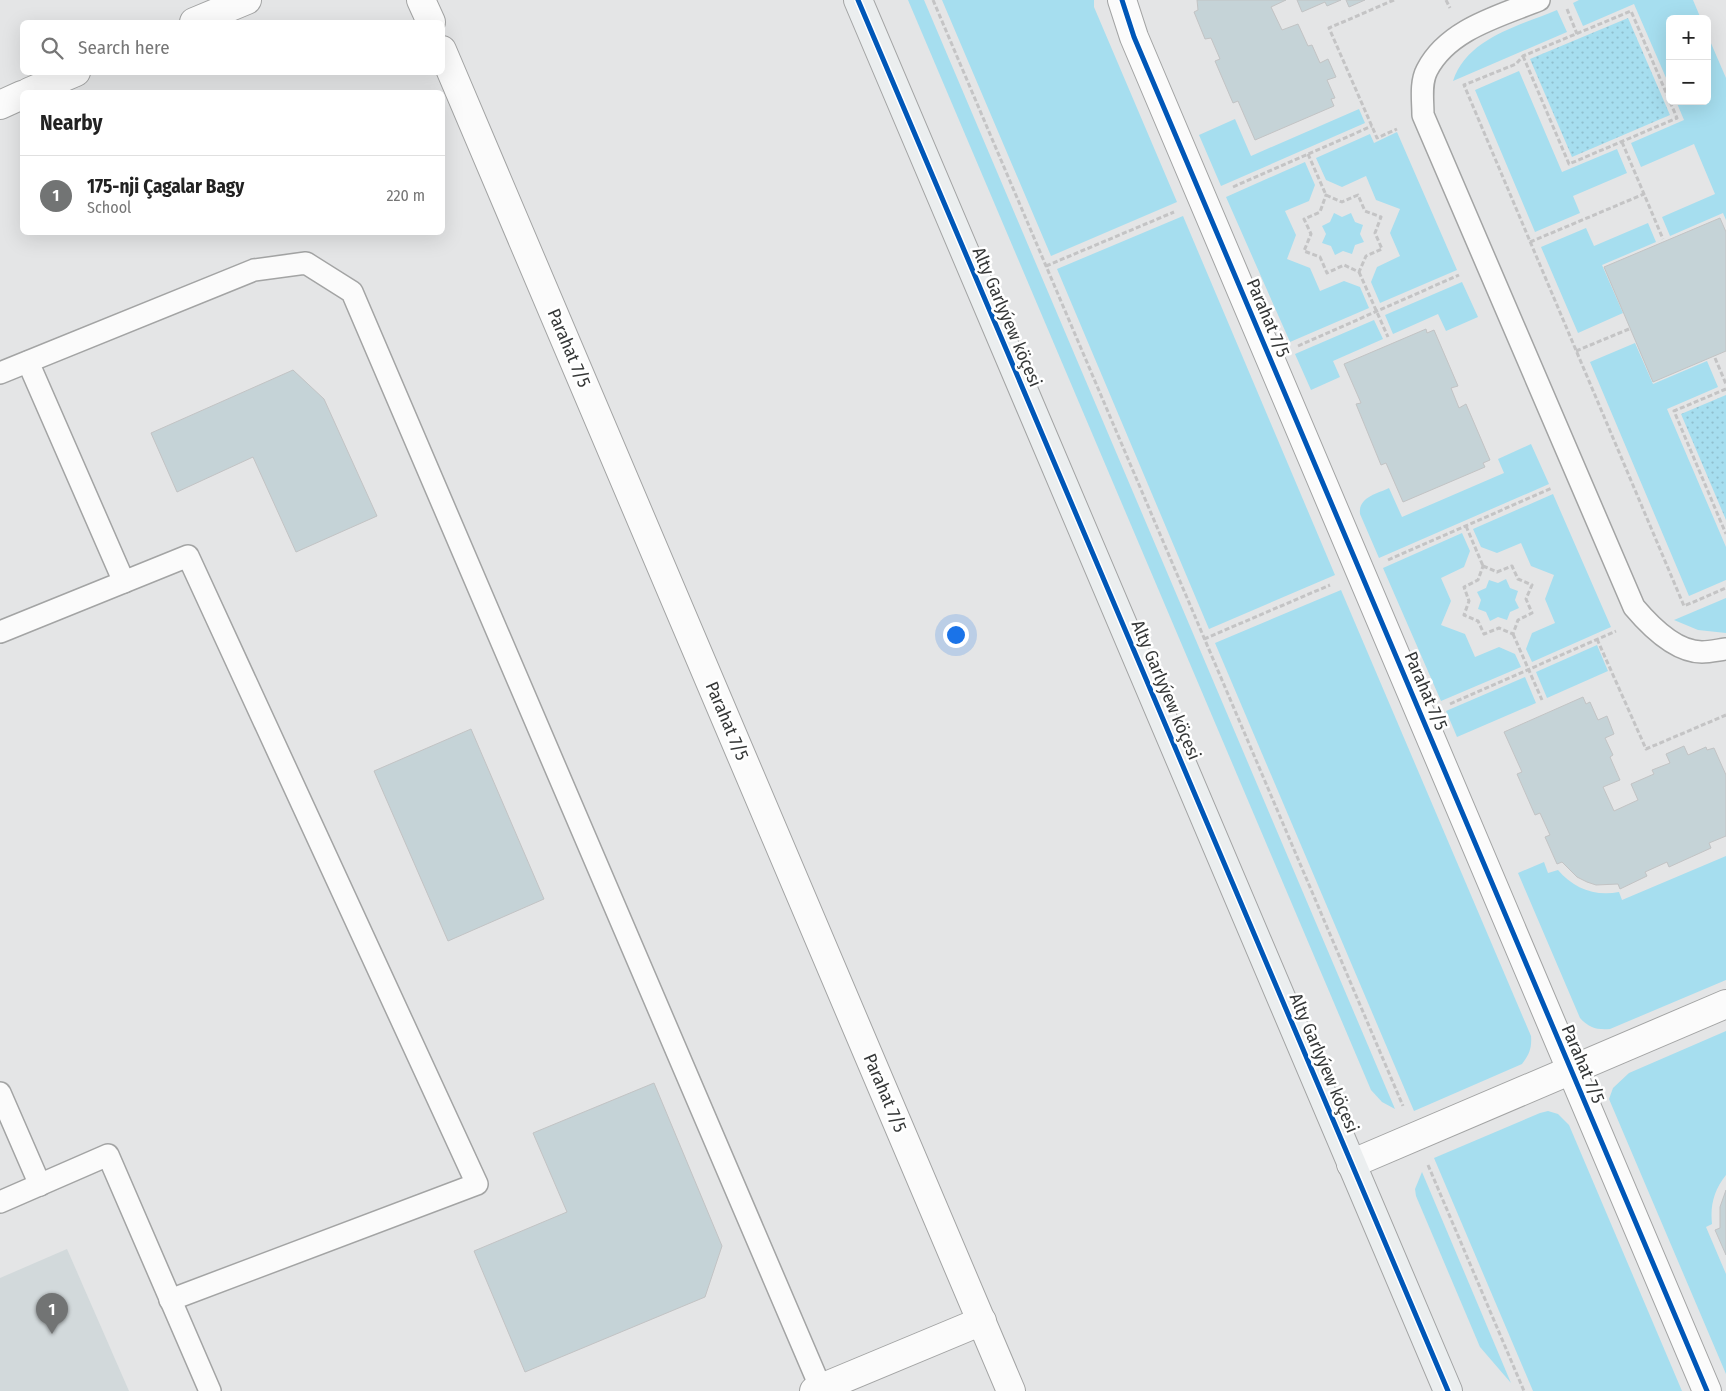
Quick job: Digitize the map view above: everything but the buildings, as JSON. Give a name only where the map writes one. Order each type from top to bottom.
[{"type":"street","points":[[199,20],[247,0]]},
{"type":"street","points":[[421,0],[430,20]]},
{"type":"street","name":"Alty Garlyýew köçesi","points":[[858,0],[1448,1391]]},
{"type":"street","name":"Parahat 7/5","points":[[1122,0],[1138,46],[1707,1391]]},
{"type":"street","name":"Parahat 7/5","points":[[445,57],[1011,1391]]},
{"type":"street","points":[[34,90],[69,75]]},
{"type":"street","points":[[0,105],[20,96]]},
{"type":"street","name":"Parahat 7/5","points":[[1352,1164],[1726,1004]]},
{"type":"street","points":[[819,1390],[982,1321]]},
{"type":"lane","points":[[1539,0],[1464,31],[1439,52],[1426,71],[1422,92],[1423,115],[1634,607],[1653,629],[1672,642],[1700,652],[1726,650]]},
{"type":"lane","points":[[0,373],[254,270],[306,263],[352,292],[819,1390]]},
{"type":"lane","points":[[28,362],[124,582]]},
{"type":"lane","points":[[0,632],[188,556],[478,1184],[170,1300]]},
{"type":"lane","points":[[0,1093],[40,1185]]},
{"type":"lane","points":[[0,1202],[108,1156],[210,1391]]},
{"type":"path","points":[[933,0],[1404,1110]]},
{"type":"path","points":[[1394,0],[1329,28],[1377,138],[1399,129]]},
{"type":"path","points":[[1566,6],[1577,34]]},
{"type":"path","points":[[1524,56],[1569,164],[1677,118],[1631,11],[1524,56],[1516,64],[1464,86],[1684,606],[1726,588]]},
{"type":"path","points":[[1232,187],[1372,126]]},
{"type":"path","points":[[1622,142],[1663,239]]},
{"type":"path","points":[[1308,154],[1326,195],[1342,202],[1358,195],[1365,211],[1381,217],[1375,233],[1382,249],[1366,256],[1359,272]]},
{"type":"path","points":[[1530,242],[1644,194]]},
{"type":"path","points":[[1326,195],[1320,212],[1304,219],[1311,234],[1304,251],[1320,257],[1327,273],[1344,265],[1359,272],[1388,337]]},
{"type":"path","points":[[1046,266],[1180,209]]},
{"type":"path","points":[[1292,348],[1463,274],[1459,265]]},
{"type":"path","points":[[1576,351],[1629,329]]},
{"type":"path","points":[[1715,358],[1726,384]]},
{"type":"path","points":[[1726,389],[1674,411],[1726,534]]},
{"type":"path","points":[[1381,563],[1555,487],[1552,478]]},
{"type":"path","points":[[1466,526],[1483,566],[1478,580],[1464,587],[1470,601],[1464,615],[1478,621],[1484,634],[1499,628],[1513,634]]},
{"type":"path","points":[[1483,566],[1497,572],[1512,566],[1518,579],[1532,585],[1526,600],[1532,614],[1518,620],[1513,634],[1542,700]]},
{"type":"path","points":[[1204,639],[1338,582]]},
{"type":"path","points":[[1444,706],[1618,630],[1614,621]]},
{"type":"path","points":[[1598,639],[1646,750],[1726,715]]},
{"type":"path","points":[[1428,1164],[1524,1391]]},
{"type":"shaded area","points":[[908,0],[924,0],[1395,1109],[1382,1102],[1371,1090]]},
{"type":"shaded area","points":[[942,0],[1094,0],[1094,7],[1177,202],[1051,256]]},
{"type":"shaded area","points":[[1579,0],[1693,0],[1699,15],[1666,15],[1666,78],[1634,4],[1583,26],[1573,3]]},
{"type":"shaded area","points":[[1557,10],[1567,32],[1453,81],[1460,66],[1482,44],[1511,28]]},
{"type":"shaded area","points":[[1628,18],[1670,115],[1572,157],[1530,59]]},
{"type":"shaded area","points":[[1711,43],[1726,78],[1726,220],[1723,213],[1670,236],[1662,217],[1715,194],[1694,144],[1641,167],[1631,143],[1684,120],[1678,105],[1711,105]]},
{"type":"shaded area","points":[[1519,71],[1562,172],[1617,149],[1627,173],[1573,196],[1580,213],[1535,232],[1475,90]]},
{"type":"shaded area","points":[[1359,109],[1365,123],[1221,186],[1199,135],[1235,119],[1251,156]]},
{"type":"shaded area","points":[[1397,132],[1457,270],[1380,303],[1371,282],[1377,267],[1400,256],[1390,233],[1400,209],[1376,200],[1366,176],[1342,187],[1326,180],[1316,158],[1370,134],[1374,143]]},
{"type":"shaded area","points":[[1305,162],[1315,185],[1309,201],[1285,211],[1296,235],[1287,259],[1310,268],[1320,291],[1344,281],[1360,287],[1369,308],[1290,342],[1226,197]]},
{"type":"shaded area","points":[[1334,213],[1342,217],[1351,213],[1355,222],[1363,225],[1360,234],[1364,242],[1355,245],[1352,254],[1343,251],[1335,255],[1331,246],[1322,243],[1326,234],[1322,226],[1330,222]]},
{"type":"shaded area","points":[[1183,216],[1335,575],[1209,629],[1057,269]]},
{"type":"shaded area","points":[[1648,223],[1656,242],[1602,265],[1623,313],[1578,333],[1541,247],[1586,228],[1594,246]]},
{"type":"shaded area","points":[[1462,282],[1478,317],[1446,331],[1438,314],[1393,334],[1385,315]]},
{"type":"shaded area","points":[[1374,320],[1383,339],[1333,361],[1340,377],[1311,390],[1295,354]]},
{"type":"shaded area","points":[[1635,343],[1653,384],[1707,361],[1718,387],[1667,409],[1726,547],[1726,580],[1689,596],[1590,362]]},
{"type":"shaded area","points":[[1726,395],[1726,520],[1681,414]]},
{"type":"shaded area","points":[[1531,444],[1549,484],[1379,558],[1360,514],[1362,504],[1369,497],[1389,488],[1402,517],[1504,473],[1498,459]]},
{"type":"shaded area","points":[[1553,494],[1611,627],[1532,662],[1526,649],[1532,633],[1555,623],[1545,599],[1554,575],[1531,566],[1521,543],[1497,553],[1481,547],[1473,529]]},
{"type":"shaded area","points":[[1462,533],[1470,551],[1464,567],[1441,578],[1451,601],[1441,625],[1465,634],[1475,657],[1499,647],[1515,654],[1521,667],[1441,701],[1383,568]]},
{"type":"shaded area","points":[[1506,579],[1510,588],[1518,591],[1515,600],[1519,608],[1510,612],[1507,620],[1498,617],[1490,621],[1486,612],[1478,609],[1481,600],[1477,592],[1486,588],[1489,580],[1498,583]]},
{"type":"shaded area","points":[[1341,590],[1531,1036],[1530,1051],[1522,1064],[1414,1111],[1215,643]]},
{"type":"shaded area","points":[[1726,598],[1726,633],[1698,630],[1674,620]]},
{"type":"shaded area","points":[[1597,645],[1608,671],[1547,698],[1536,672]]},
{"type":"shaded area","points":[[1525,677],[1536,703],[1457,737],[1446,711]]},
{"type":"shaded area","points":[[1726,856],[1726,980],[1610,1029],[1594,1028],[1583,1021],[1580,1018],[1518,873],[1544,862],[1548,873],[1558,870],[1570,882],[1585,890],[1601,893],[1619,892],[1622,900]]},
{"type":"shaded area","points":[[1726,1031],[1726,1175],[1718,1186],[1714,1198],[1712,1224],[1706,1227],[1726,1274],[1726,1374],[1609,1099],[1613,1088],[1629,1073]]},
{"type":"shaded area","points":[[1548,1111],[1558,1114],[1569,1125],[1682,1391],[1533,1391],[1434,1158]]},
{"type":"shaded area","points":[[1422,1172],[1511,1383],[1480,1347],[1416,1196],[1415,1189]]},
{"type":"shaded area","points":[[67,1249],[129,1391],[0,1391],[0,1278]]},
{"type":"cycle path","points":[[858,0],[1448,1391]]},
{"type":"cycle path","points":[[1122,0],[1134,37],[1707,1391]]},
{"type":"place","name":"175-nji Çagalar Bagy","points":[[52,1334]]}]
